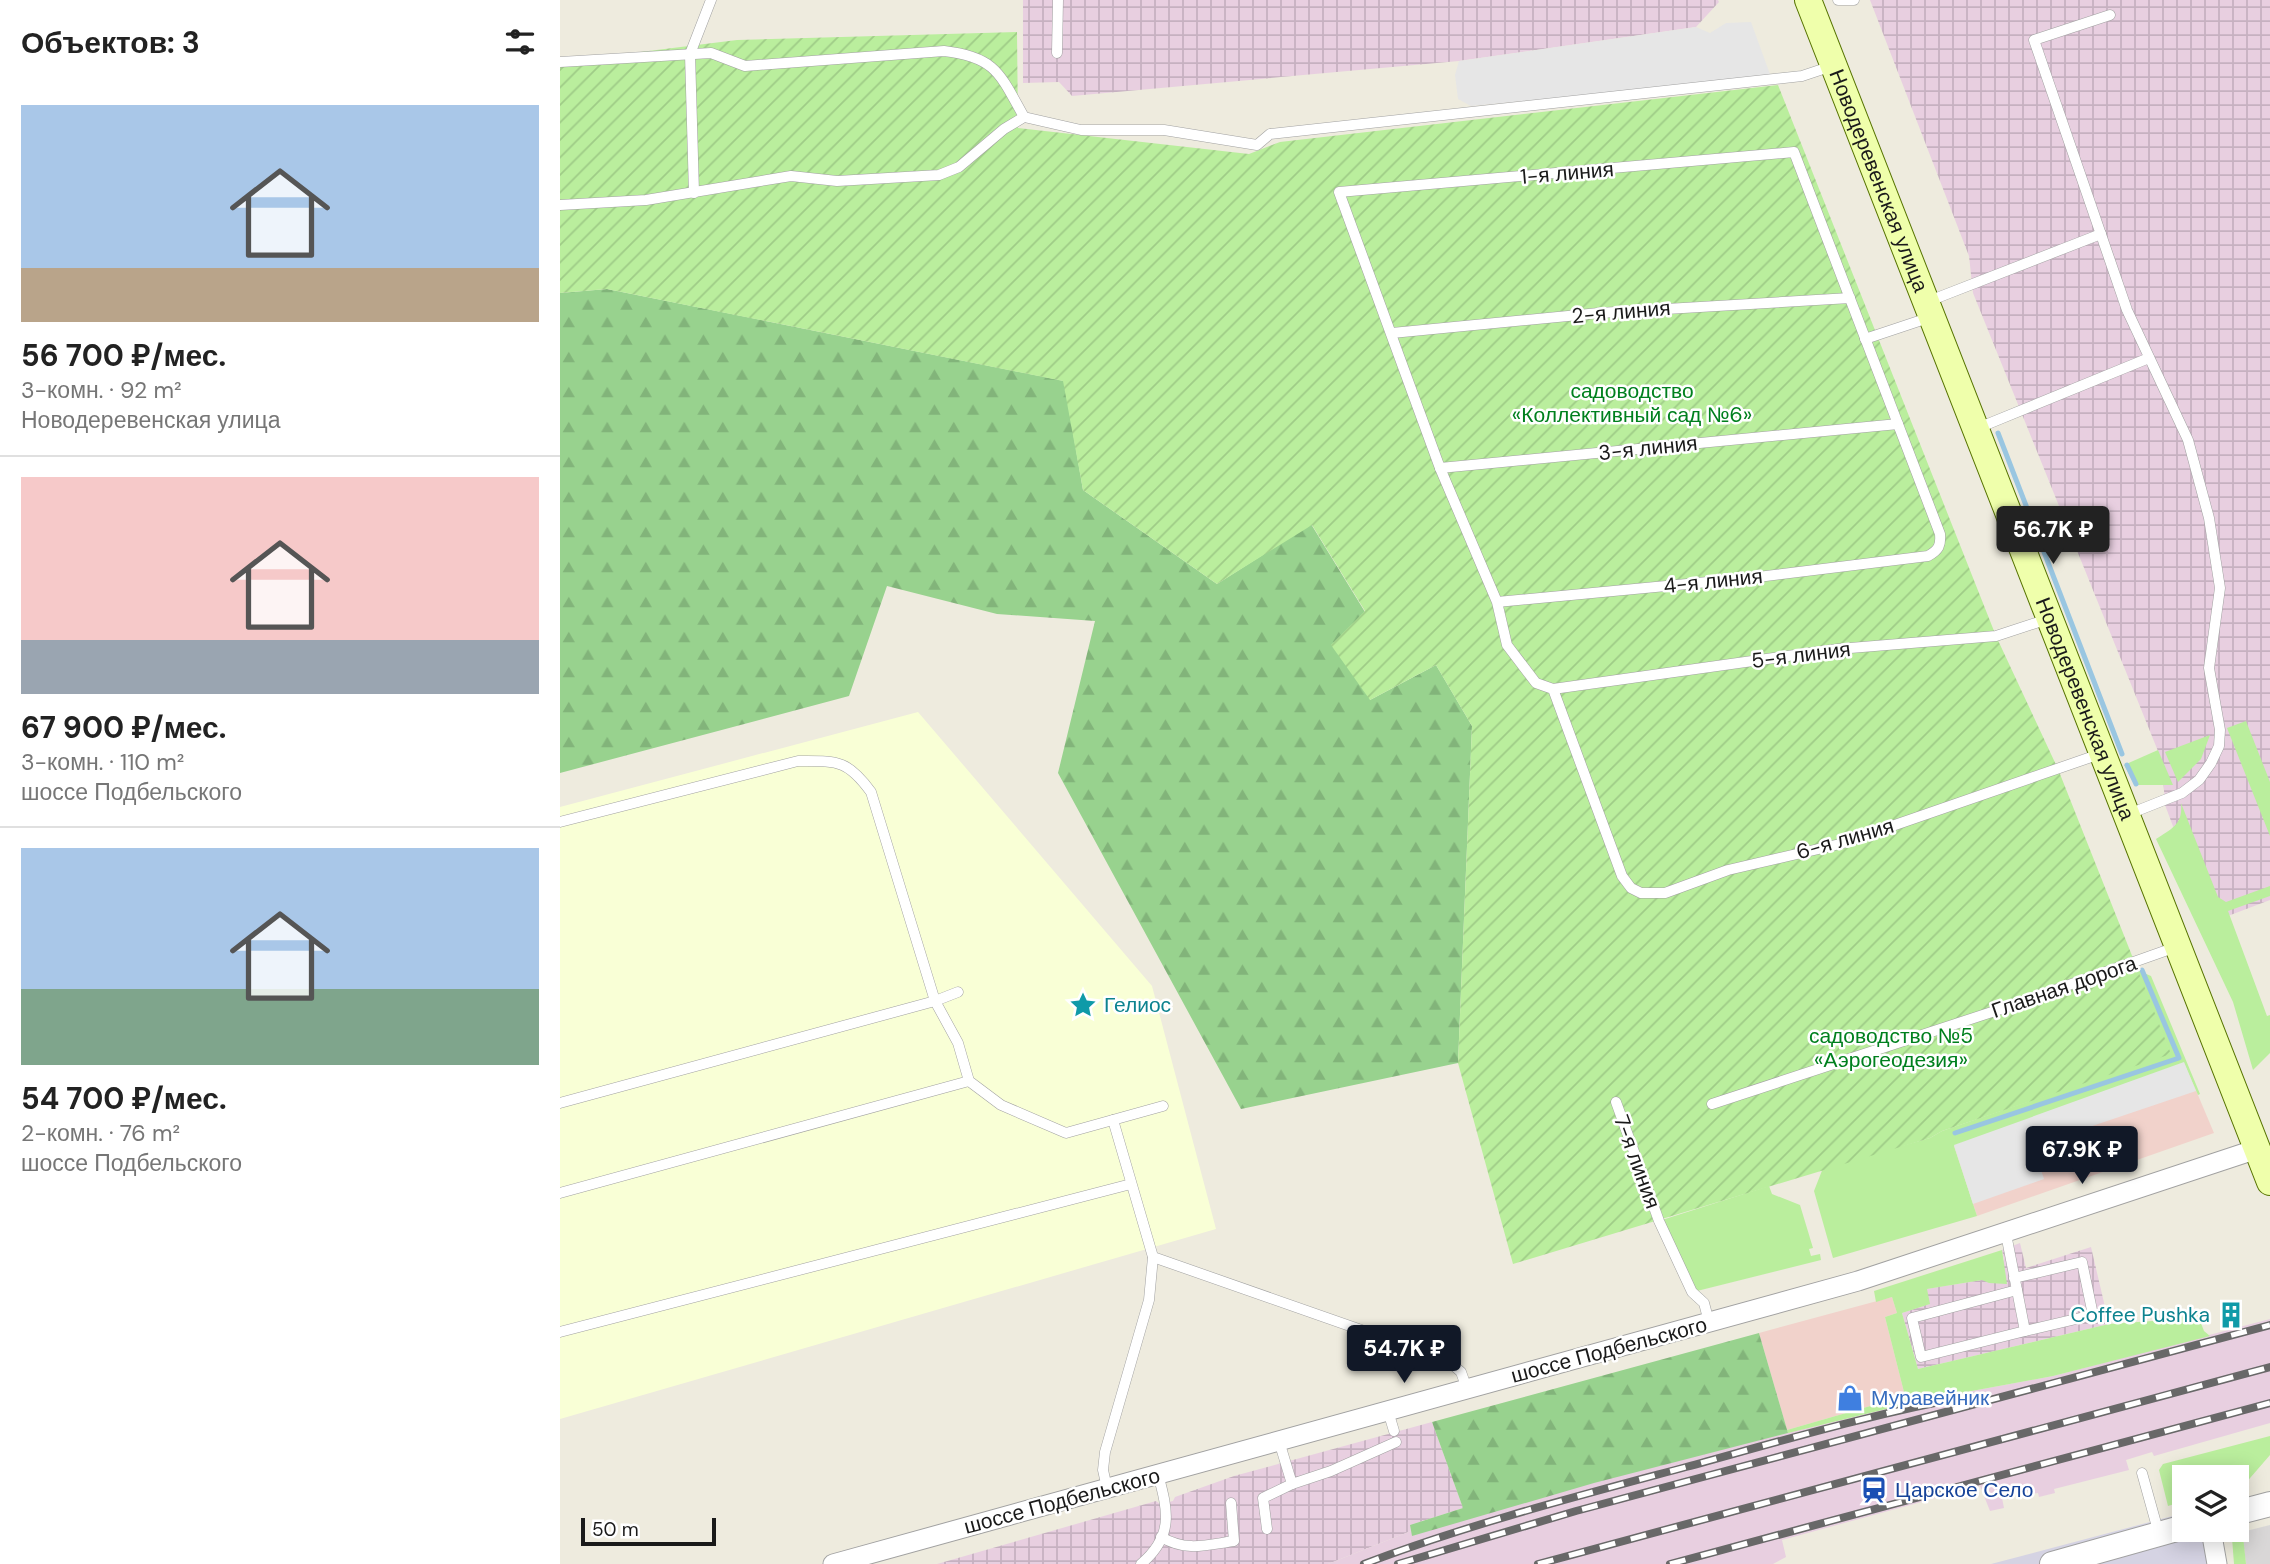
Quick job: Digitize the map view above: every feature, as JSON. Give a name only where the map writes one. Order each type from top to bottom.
[{"type":"main road","name":"Новодеревенская улица","points":[[1808,0],[2176,947],[2263,1146],[2270,1182]]},
{"type":"street","name":"шоссе Подбельского","points":[[834,1564],[1858,1281],[1986,1241],[2263,1146]]},
{"type":"street","points":[[2249,1510],[2270,1504]]},
{"type":"street","points":[[2052,1564],[2172,1530]]},
{"type":"street","points":[[2213,1542],[2217,1564]]},
{"type":"lane","points":[[694,193],[690,54],[711,0]]},
{"type":"lane","points":[[1057,53],[1058,0]]},
{"type":"lane","points":[[1839,0],[1854,0]]},
{"type":"lane","points":[[2109,15],[2034,40],[2127,310],[2188,440],[2208,519],[2220,588],[2209,668],[2220,730],[2215,754],[2199,780],[2182,793],[2125,815]]},
{"type":"lane","points":[[560,62],[711,53],[745,65],[944,51],[970,54],[986,61],[1004,81],[1024,117]]},
{"type":"lane","points":[[560,205],[646,200],[791,176],[837,181],[939,175],[959,167],[1004,129],[1024,117],[1081,130],[1164,130],[1257,145],[1270,134],[1802,76],[1835,65]]},
{"type":"lane","name":"1-я линия","points":[[1392,333],[1339,192],[1794,152],[1850,298]]},
{"type":"lane","points":[[1865,339],[2101,234]]},
{"type":"lane","points":[[1850,298],[1898,424]]},
{"type":"lane","name":"2-я линия","points":[[1392,333],[1599,313],[1850,298]]},
{"type":"lane","points":[[1392,333],[1440,468],[1497,602],[1507,645],[1536,683],[1553,689]]},
{"type":"lane","points":[[1975,429],[2149,358]]},
{"type":"lane","name":"3-я линия","points":[[1440,468],[1898,424]]},
{"type":"lane","name":"4-я линия","points":[[1497,602],[1750,578],[1928,555],[1941,544],[1940,534],[1898,424]]},
{"type":"lane","name":"5-я линия","points":[[1553,689],[1838,649],[1996,636],[2048,619]]},
{"type":"lane","name":"6-я линия","points":[[1553,689],[1622,876],[1631,888],[1650,894],[1665,893],[1728,870],[1840,844],[2100,754]]},
{"type":"lane","points":[[560,822],[798,761],[836,761],[855,770],[871,792],[935,1001],[958,1043],[969,1081],[1001,1105],[1066,1133],[1163,1106]]},
{"type":"lane","name":"Главная дорога","points":[[1713,1104],[2010,1006],[2176,947]]},
{"type":"lane","points":[[560,1103],[935,1001],[958,992]]},
{"type":"lane","points":[[560,1193],[969,1081]]},
{"type":"lane","name":"7-я линия","points":[[1616,1102],[1659,1221],[1692,1292],[1704,1303],[1709,1322]]},
{"type":"lane","points":[[1107,1488],[1103,1469],[1105,1452],[1149,1300],[1153,1257],[1113,1120]]},
{"type":"lane","points":[[560,1332],[1131,1184]]},
{"type":"lane","points":[[2006,1234],[2025,1331]]},
{"type":"lane","points":[[1153,1257],[1436,1356],[1461,1372],[1467,1389]]},
{"type":"lane","points":[[2014,1278],[2082,1262],[2093,1315],[1921,1357],[1912,1318],[2017,1290]]},
{"type":"lane","points":[[1267,1529],[1263,1498],[1292,1484],[1331,1471],[1395,1436],[1388,1410]]},
{"type":"lane","points":[[1279,1441],[1292,1484]]},
{"type":"lane","points":[[2141,1473],[2159,1534]]},
{"type":"lane","points":[[1142,1564],[1153,1555],[1168,1524],[1158,1474]]},
{"type":"lane","points":[[1161,1538],[1177,1547],[1186,1548],[1234,1541],[1231,1503]]},
{"type":"shaded area","points":[[1023,0],[1719,2],[1696,27],[1459,61],[1072,96],[1059,82],[1023,83]]},
{"type":"shaded area","points":[[1870,0],[2270,0],[2270,900],[2220,919],[2203,906],[2165,805],[2162,761],[1973,293],[1969,256]]},
{"type":"shaded area","points":[[1751,22],[1771,77],[1471,106],[1458,99],[1455,75],[1459,61],[1696,27],[1710,33],[1726,23]]},
{"type":"shaded area","points":[[918,712],[1152,986],[1216,1229],[560,1419],[560,807]]},
{"type":"shaded area","points":[[2184,1062],[2214,1133],[1977,1216],[1954,1145]]},
{"type":"shaded area","points":[[2184,1062],[2196,1091],[2033,1146],[2044,1179],[1973,1204],[1954,1145]]},
{"type":"shaded area","points":[[2020,1243],[2026,1268],[2091,1247],[2109,1324],[1918,1369],[1902,1313],[1929,1304],[1926,1289],[1982,1280],[2004,1260],[2002,1250]]},
{"type":"shaded area","name":"Муравейник","points":[[1892,1297],[1897,1313],[1885,1317],[1905,1396],[1787,1430],[1759,1333]]},
{"type":"shaded area","points":[[2270,1319],[2270,1423],[2154,1456],[2152,1452],[2126,1460],[2129,1470],[2054,1489],[2055,1493],[2039,1497],[2038,1493],[2030,1494],[2028,1491],[2002,1498],[2004,1508],[1990,1511],[1980,1486],[1782,1540],[1786,1557],[1773,1564],[1328,1564],[1411,1531],[1410,1525],[1923,1400],[2053,1376]]},
{"type":"shaded area","points":[[1432,1422],[1463,1508],[1410,1525],[1411,1531],[1328,1564],[937,1564],[1156,1501],[1160,1504],[1173,1501],[1175,1497],[1234,1476]]},
{"type":"shaded area","points":[[2172,1516],[2172,1542],[2223,1542],[2226,1564],[1991,1564]]},
{"type":"shaded area","points":[[2270,1525],[2270,1564],[2246,1564],[2243,1542],[2249,1542],[2249,1530]]},
{"type":"green space","points":[[1017,32],[1018,128],[1249,154],[1280,142],[1778,85],[1996,636],[2058,769],[2171,1054],[1942,1131],[1930,1138],[1513,1264],[1458,1063],[1472,726],[1436,665],[1370,700],[1331,645],[1365,611],[1312,525],[1217,584],[1083,490],[1063,381],[607,289],[560,293],[560,62],[737,40]]},
{"type":"green space","points":[[607,289],[1064,381],[1083,490],[1217,584],[1311,524],[1365,612],[1370,700],[1436,665],[1472,726],[1458,1063],[1241,1109],[1058,773],[1095,621],[997,614],[887,586],[849,696],[560,773],[560,293]]},
{"type":"green space","points":[[2246,721],[2270,782],[2270,836],[2227,728]]},
{"type":"green space","points":[[2210,735],[2201,759],[2178,782],[2165,752]]},
{"type":"green space","points":[[2158,750],[2173,785],[2135,785],[2124,765]]},
{"type":"green space","points":[[2181,803],[2218,897],[2226,902],[2270,886],[2270,896],[2228,911],[2267,1016],[2270,1015],[2270,1053],[2253,1070],[2233,1002],[2156,839],[2178,821]]},
{"type":"green space","points":[[2137,970],[2151,976],[2200,1094],[2198,1095],[2184,1063],[1954,1146],[1977,1216],[1833,1258],[1814,1191],[1823,1168],[1930,1138],[1942,1131],[2170,1053]]},
{"type":"green space","points":[[1769,1186],[1772,1194],[1800,1205],[1813,1248],[1809,1249],[1811,1256],[1820,1254],[1821,1260],[1697,1291],[1662,1220]]},
{"type":"green space","points":[[2002,1250],[2007,1284],[1982,1280],[1927,1289],[1930,1304],[1902,1313],[1918,1369],[2109,1324],[2167,1320],[2197,1313],[2204,1331],[2210,1336],[2053,1376],[1923,1400],[1788,1433],[1787,1430],[1905,1396],[1885,1317],[1897,1313],[1892,1297],[1876,1302],[1874,1291]]},
{"type":"green space","points":[[1759,1333],[1788,1433],[1594,1483],[1412,1536],[1410,1525],[1463,1508],[1432,1422]]},
{"type":"green space","points":[[2270,1436],[2270,1455],[2249,1479],[2249,1465],[2172,1465],[2172,1505],[2168,1506],[2159,1470],[2163,1464]]},
{"type":"green space","points":[[2232,1542],[2244,1542],[2246,1564],[2234,1564]]},
{"type":"waterway","points":[[1998,433],[2122,754]]},
{"type":"waterway","points":[[2127,765],[2136,784]]},
{"type":"waterway","points":[[1955,1133],[2179,1058],[2142,970]]},
{"type":"railway","points":[[1398,1564],[1576,1511],[2270,1325]]},
{"type":"railway","points":[[1538,1564],[2270,1367]]},
{"type":"railway","points":[[1364,1564],[1443,1536],[1564,1500],[1828,1428],[1971,1396]]},
{"type":"railway","points":[[1670,1564],[2270,1403]]},
{"type":"place","name":"Гелиос","points":[[1083,1005]]},
{"type":"place","name":"Coffee Pushka","points":[[2231,1315]]},
{"type":"place","name":"Муравейник","points":[[1850,1398]]},
{"type":"place","name":"Царское Село","points":[[1874,1490]]},
{"type":"park label","name":"садоводство «Коллективный сад №6»","points":[[1632,403]]},
{"type":"park label","name":"садоводство №5 «Аэрогеодезия»","points":[[1891,1048]]}]
